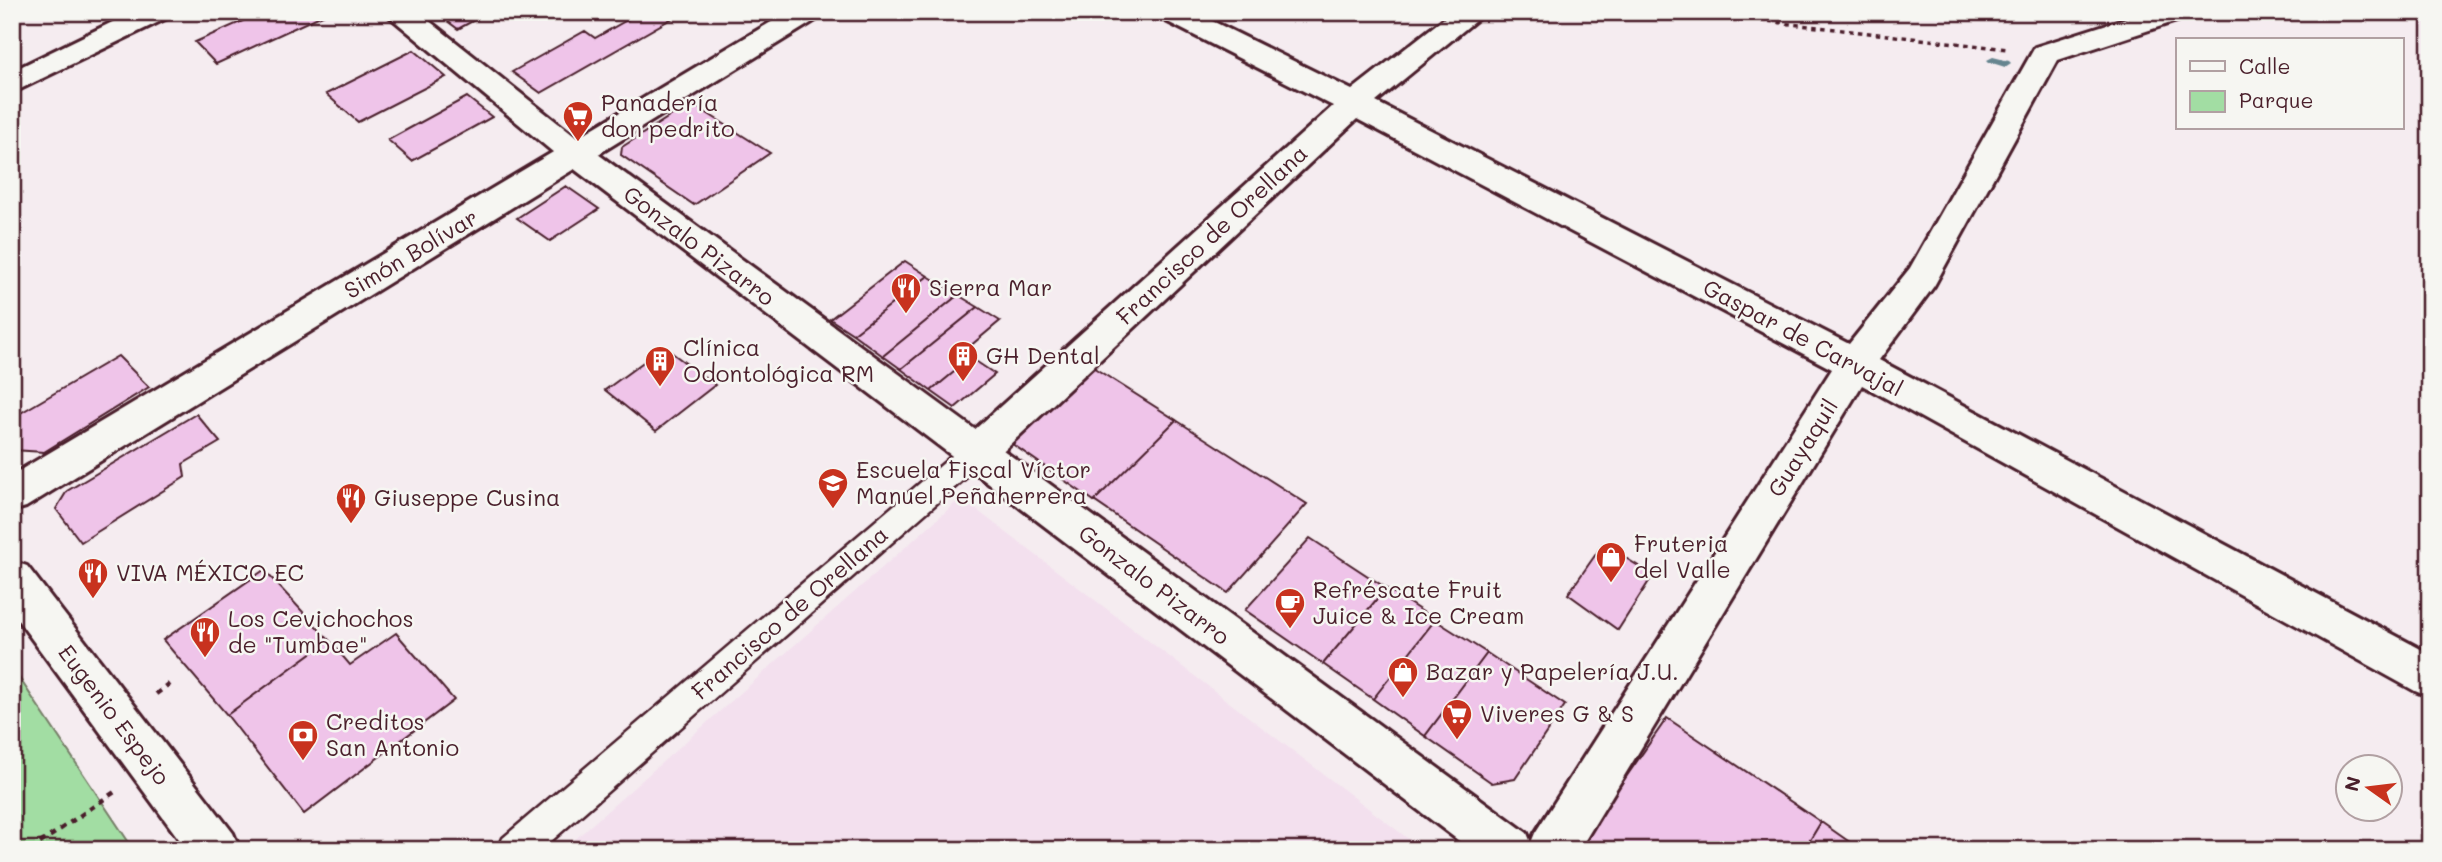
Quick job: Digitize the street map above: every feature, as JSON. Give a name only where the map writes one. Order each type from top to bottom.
[{"type":"street","points":[[12,83],[157,12]]},
{"type":"street","name":"Gonzalo Pizarro","points":[[399,12],[576,154],[1510,850]]},
{"type":"street","name":"Simón Bolívar","points":[[12,495],[809,12]]},
{"type":"street","name":"Gaspar de Carvajal","points":[[1170,12],[1354,104],[1856,364],[2430,677]]},
{"type":"street","name":"Francisco de Orellana","points":[[976,452],[1354,104],[1471,12]]},
{"type":"street","points":[[2046,54],[2176,12]]},
{"type":"street","name":"Guayaquil","points":[[1552,850],[1856,364],[1922,277],[2046,54]]},
{"type":"street","name":"Eugenio Espejo","points":[[12,579],[216,850]]},
{"type":"lane","name":"Francisco de Orellana","points":[[515,850],[976,452]]},
{"type":"path","points":[[1688,12],[2046,54]]},
{"type":"path","points":[[30,850],[152,766]]},
{"type":"shaded area","points":[[961,498],[1423,850],[563,850]]},
{"type":"green space","points":[[12,667],[134,850],[12,850]]},
{"type":"building","points":[[263,12],[329,12],[216,64],[195,42]]},
{"type":"building","points":[[435,12],[489,12],[458,29]]},
{"type":"building","points":[[641,12],[683,12],[541,93],[512,72],[585,31],[595,38]]},
{"type":"building","points":[[414,50],[446,77],[358,122],[326,94]]},
{"type":"building","points":[[467,97],[492,117],[412,161],[388,140]]},
{"type":"building","points":[[691,103],[770,153],[694,205],[621,155],[622,147]]},
{"type":"building","points":[[566,186],[599,209],[550,241],[517,218]]},
{"type":"building","points":[[905,261],[928,276],[853,334],[830,319]]},
{"type":"building","name":"Sierra Mar","points":[[928,276],[958,295],[883,356],[853,334]]},
{"type":"building","points":[[958,295],[978,307],[901,369],[883,356]]},
{"type":"building","points":[[978,307],[1000,321],[963,352],[971,358],[931,391],[901,369]]},
{"type":"building","name":"Clínica Odontológica RM","points":[[664,347],[715,385],[656,431],[605,390]]},
{"type":"building","points":[[118,356],[149,387],[44,452],[13,450],[12,418]]},
{"type":"building","name":"GH Dental","points":[[971,358],[995,374],[955,408],[931,391]]},
{"type":"building","points":[[1088,364],[1176,420],[1094,501],[1005,439]]},
{"type":"building","points":[[196,414],[220,442],[183,464],[185,477],[81,542],[56,509],[67,491]]},
{"type":"building","points":[[1176,420],[1307,504],[1228,593],[1094,501]]},
{"type":"building","points":[[1310,538],[1386,588],[1323,664],[1245,610]]},
{"type":"building","name":"Fruteria del Valle","points":[[1603,544],[1653,575],[1618,630],[1568,594]]},
{"type":"building","points":[[264,570],[329,640],[227,715],[163,640]]},
{"type":"building","points":[[1386,588],[1435,620],[1373,699],[1323,664]]},
{"type":"building","points":[[1435,620],[1487,653],[1425,736],[1373,699]]},
{"type":"building","points":[[396,633],[454,700],[304,814],[227,715],[329,640],[350,665]]},
{"type":"building","points":[[1487,653],[1565,705],[1515,779],[1492,783],[1425,736]]},
{"type":"building","points":[[1667,718],[1821,822],[1804,850],[1576,849]]},
{"type":"building","points":[[1821,822],[1861,850],[1804,850]]},
{"type":"waterway","points":[[1993,60],[2005,63]]},
{"type":"place","name":"Panadería don pedrito","points":[[578,143]]},
{"type":"place","name":"Sierra Mar","points":[[906,315]]},
{"type":"place","name":"GH Dental","points":[[963,383]]},
{"type":"place","name":"Clínica Odontológica RM","points":[[660,388]]},
{"type":"place","name":"Escuela Fiscal Víctor Manuel Peñaherrera","points":[[833,510]]},
{"type":"place","name":"Giuseppe Cusina","points":[[351,525]]},
{"type":"place","name":"Fruteria del Valle","points":[[1611,584]]},
{"type":"place","name":"VIVA MÉXICO EC","points":[[93,600]]},
{"type":"place","name":"Refréscate Fruit Juice & Ice Cream","points":[[1290,630]]},
{"type":"place","name":"Los Cevichochos de \"Tumbae\"","points":[[205,659]]},
{"type":"place","name":"Bazar y Papelería J.U.","points":[[1403,699]]},
{"type":"place","name":"Viveres G & S","points":[[1457,741]]},
{"type":"place","name":"Creditos San Antonio","points":[[303,762]]}]
